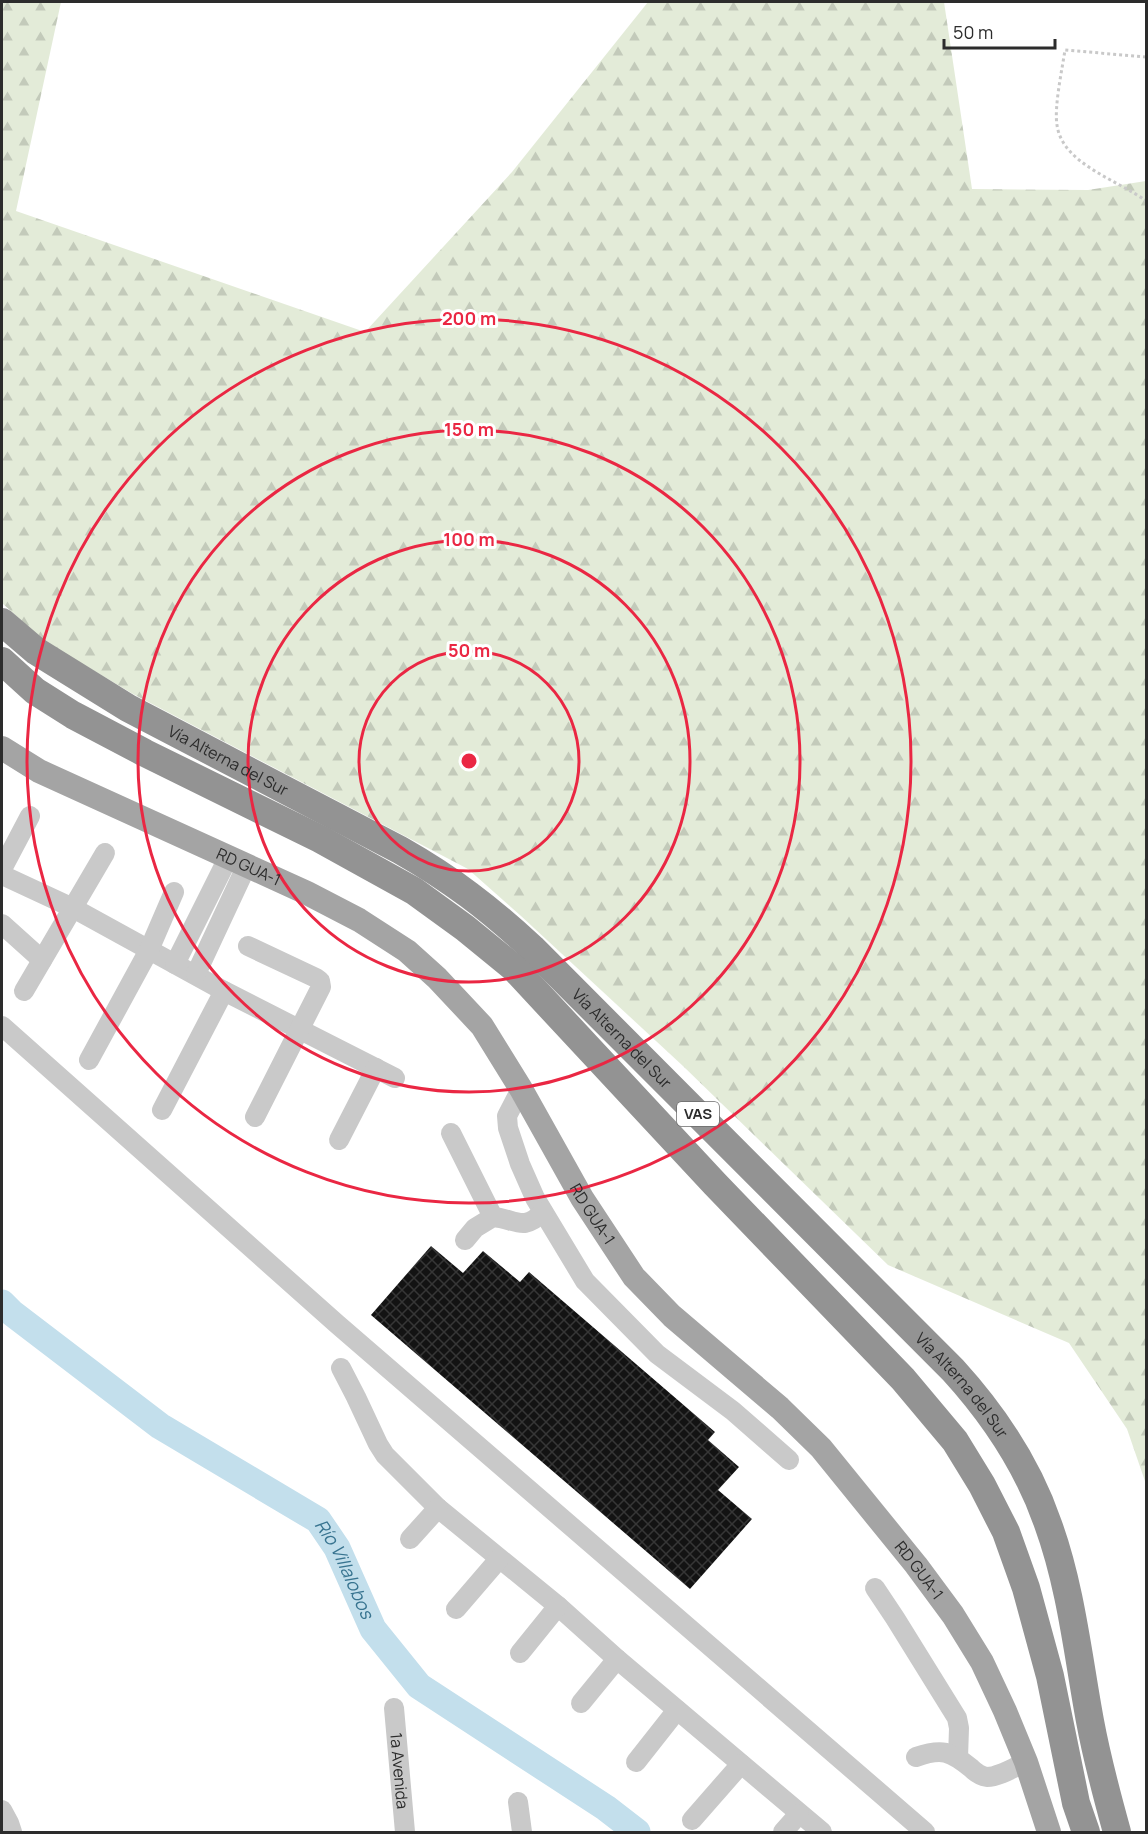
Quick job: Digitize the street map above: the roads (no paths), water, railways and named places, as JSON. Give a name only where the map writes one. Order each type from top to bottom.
[{"type":"highway","name":"Vía Alterna del Sur","points":[[2,622],[36,651],[128,708],[400,850],[474,897],[532,948],[953,1370],[973,1392],[1005,1435],[1027,1475],[1049,1526],[1064,1580],[1090,1725],[1117,1833]]},
{"type":"highway","name":"Vía Alterna del Sur","points":[[2,661],[35,690],[73,715],[145,753],[320,838],[414,891],[465,928],[514,969],[903,1379],[955,1442],[982,1485],[1006,1532],[1032,1610],[1050,1676],[1076,1803],[1086,1833]]},
{"type":"main road","name":"RD GUA-1","points":[[2,748],[39,771],[307,893],[359,920],[407,951],[437,978],[482,1026],[521,1089],[582,1198],[634,1276],[672,1316],[780,1408],[821,1448],[916,1564],[953,1615],[981,1662],[1005,1711],[1026,1762],[1049,1833]]},
{"type":"street","points":[[2,869],[30,816]]},
{"type":"street","points":[[24,991],[105,854]]},
{"type":"street","points":[[175,964],[237,862]]},
{"type":"street","points":[[196,974],[237,862]]},
{"type":"street","points":[[2,875],[73,908],[224,991],[395,1078]]},
{"type":"street","points":[[89,1060],[149,950],[174,892]]},
{"type":"street","points":[[2,924],[42,960]]},
{"type":"street","points":[[248,946],[320,981],[321,987],[255,1117]]},
{"type":"street","points":[[162,1110],[224,991]]},
{"type":"street","points":[[2,1026],[346,1332],[926,1833]]},
{"type":"street","points":[[339,1140],[376,1068]]},
{"type":"street","points":[[521,1089],[507,1116],[508,1128],[520,1164],[543,1212],[585,1281],[657,1354],[733,1411],[789,1461]]},
{"type":"street","points":[[451,1133],[493,1217]]},
{"type":"street","points":[[465,1240],[475,1228],[493,1217],[519,1224],[534,1220],[543,1212]]},
{"type":"street","points":[[340,1368],[385,1455],[438,1508],[558,1606],[822,1833]]},
{"type":"street","points":[[410,1539],[438,1508]]},
{"type":"street","points":[[456,1609],[499,1559]]},
{"type":"street","points":[[875,1588],[957,1718],[958,1758]]},
{"type":"street","points":[[520,1653],[558,1606]]},
{"type":"street","points":[[581,1703],[617,1659]]},
{"type":"street","name":"1a Avenida","points":[[394,1708],[405,1833]]},
{"type":"street","points":[[636,1762],[677,1710]]},
{"type":"street","points":[[916,1757],[933,1751],[944,1751],[958,1758],[979,1775],[987,1777],[1026,1762]]},
{"type":"street","points":[[692,1820],[741,1764]]},
{"type":"street","points":[[518,1802],[522,1833]]},
{"type":"street","points":[[2,1810],[12,1833]]},
{"type":"street","points":[[783,1833],[800,1814]]},
{"type":"waterway","name":"Río Villalobos","points":[[2,1303],[160,1426],[318,1520],[337,1548],[373,1629],[419,1686],[606,1808],[637,1832]]}]
